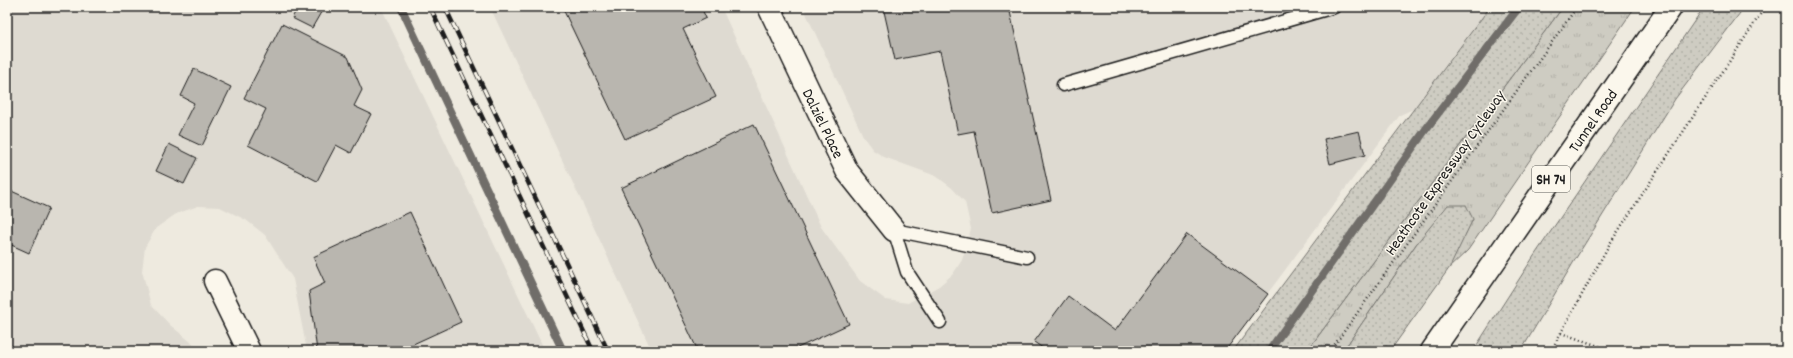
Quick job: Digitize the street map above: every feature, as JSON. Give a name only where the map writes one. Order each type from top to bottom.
[{"type":"main road","name":"Dalziel Place","points":[[769,7],[847,171],[894,230]]},
{"type":"main road","name":"Tunnel Road","points":[[1432,351],[1671,7]]},
{"type":"main road","points":[[215,281],[249,351]]},
{"type":"lane","points":[[1063,85],[1334,7]]},
{"type":"lane","points":[[940,322],[907,272],[894,230],[1027,257]]},
{"type":"path","name":"Heathcote Expressway Cycleway","points":[[1330,351],[1578,7]]},
{"type":"path","points":[[1551,351],[1609,245],[1765,7]]},
{"type":"path","points":[[1560,333],[1614,351]]},
{"type":"shaded area","points":[[7,7],[381,7],[545,351],[307,351],[293,279],[265,235],[246,220],[220,207],[198,206],[176,214],[156,228],[145,247],[142,271],[151,305],[170,325],[202,351],[7,351]]},
{"type":"shaded area","points":[[490,7],[721,7],[821,227],[860,281],[886,300],[908,303],[939,286],[953,274],[962,260],[971,229],[965,202],[952,188],[936,176],[884,157],[873,150],[864,138],[803,7],[1490,7],[1420,106],[1400,115],[1225,351],[652,351]]},
{"type":"green space","points":[[1490,7],[1563,7],[1307,351],[1233,351]]},
{"type":"green space","points":[[1563,7],[1635,7],[1468,250],[1447,270],[1473,219],[1417,243],[1343,351],[1307,351]]},
{"type":"green space","points":[[1704,7],[1740,7],[1740,13],[1675,99],[1576,258],[1521,351],[1473,351],[1534,256]]},
{"type":"green space","points":[[1448,205],[1466,205],[1473,219],[1450,267],[1390,351],[1343,351],[1417,243]]},
{"type":"building","points":[[298,7],[324,7],[312,28],[292,18]]},
{"type":"building","points":[[562,7],[701,7],[706,18],[683,29],[716,97],[625,139]]},
{"type":"building","points":[[883,7],[1009,7],[1051,200],[992,213],[974,131],[958,134],[940,51],[895,60]]},
{"type":"building","points":[[282,24],[348,57],[362,90],[354,106],[371,114],[351,153],[336,145],[317,181],[248,145],[266,109],[244,98]]},
{"type":"building","points":[[194,69],[231,87],[202,146],[178,135],[194,103],[181,96]]},
{"type":"building","points":[[754,124],[849,324],[791,351],[698,351],[621,188]]},
{"type":"building","points":[[1359,131],[1365,155],[1330,164],[1324,139]]},
{"type":"building","points":[[169,144],[197,158],[184,184],[156,171]]},
{"type":"building","points":[[7,189],[49,208],[29,253],[7,243]]},
{"type":"building","points":[[410,212],[461,322],[398,351],[317,351],[309,291],[325,283],[313,257]]},
{"type":"building","points":[[1187,234],[1268,294],[1225,351],[1047,351],[1034,342],[1068,296],[1115,331]]},
{"type":"waterway","points":[[401,7],[563,351]]},
{"type":"waterway","points":[[1269,351],[1426,129],[1519,7]]},
{"type":"railway","points":[[430,7],[593,351]]},
{"type":"railway","points":[[445,7],[608,351]]}]
